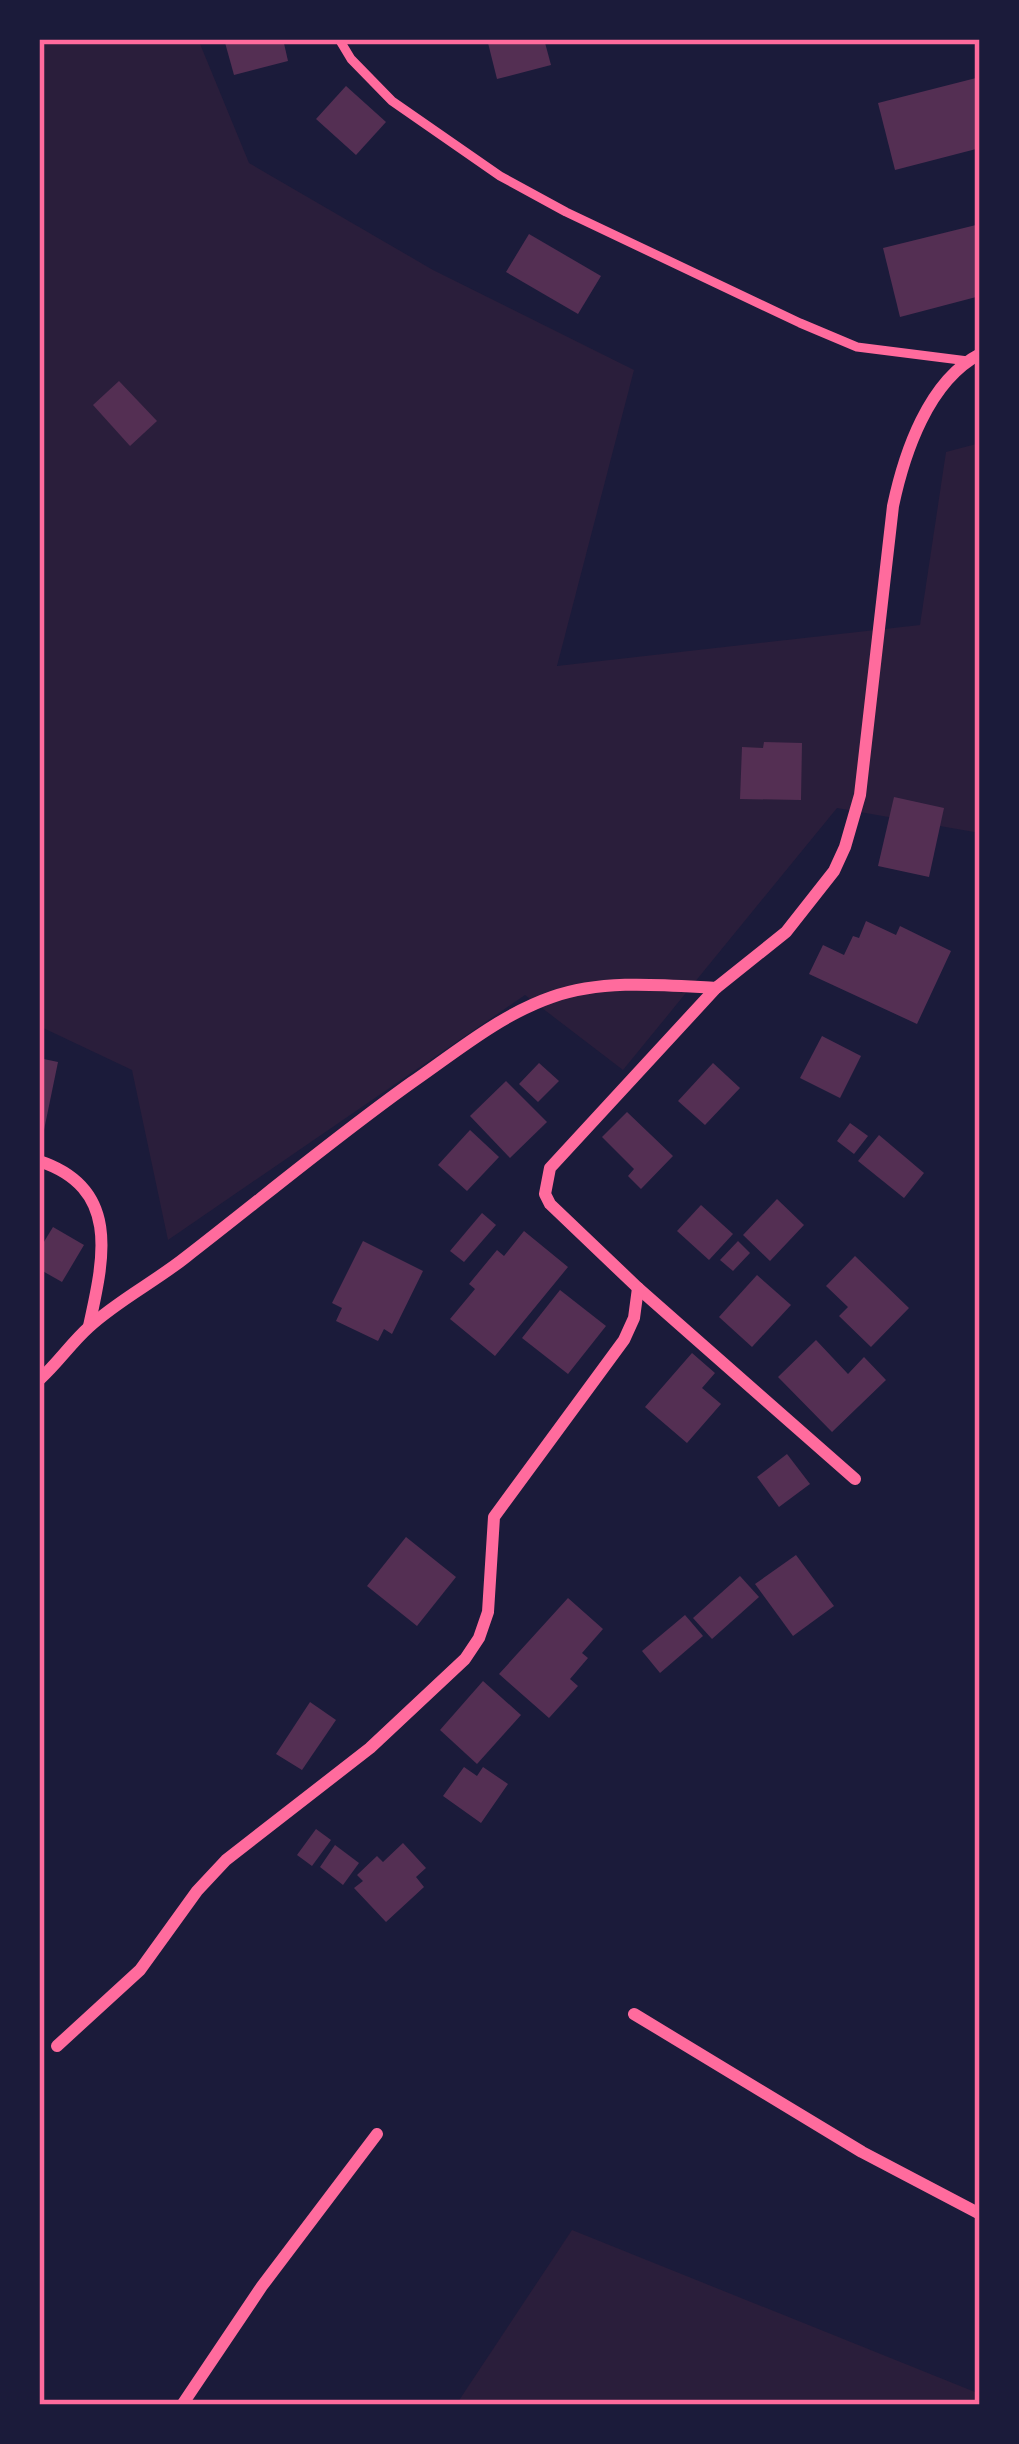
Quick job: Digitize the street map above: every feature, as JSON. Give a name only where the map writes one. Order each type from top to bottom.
[{"type":"street","points":[[855,1479],[638,1288],[550,1204],[545,1184],[550,1168],[569,1146],[716,988],[786,932],[834,871],[860,795],[890,528],[902,464],[949,378],[974,358]]},
{"type":"street","points":[[39,1380],[88,1327],[187,1257],[352,1125],[496,1023],[552,996],[585,990],[620,985],[716,988]]},
{"type":"street","points":[[39,1161],[63,1169],[81,1183],[96,1208],[102,1239],[99,1282],[88,1327]]},
{"type":"street","points":[[57,2046],[140,1970],[197,1891],[226,1860],[370,1748],[465,1659],[488,1612],[494,1517],[624,1340],[634,1318],[638,1288]]},
{"type":"street","points":[[634,2014],[862,2152],[980,2214]]},
{"type":"street","points":[[182,2405],[262,2286],[377,2134]]},
{"type":"lane","points":[[339,39],[351,59],[392,101],[500,176],[566,212],[857,347],[974,358]]},
{"type":"shaded area","points":[[39,39],[198,39],[249,163],[433,270],[634,370],[557,666],[920,625],[946,452],[980,443],[980,833],[837,808],[623,1070],[525,995],[168,1240],[132,1070],[39,1026]]},
{"type":"shaded area","points":[[572,2230],[980,2394],[980,2405],[456,2405]]},
{"type":"building","points":[[224,39],[283,39],[288,61],[234,75]]},
{"type":"building","points":[[487,39],[544,39],[551,65],[497,79]]},
{"type":"building","points":[[980,77],[980,148],[895,170],[878,103]]},
{"type":"building","points":[[346,86],[386,122],[356,155],[316,119]]},
{"type":"building","points":[[980,224],[980,296],[900,317],[883,248]]},
{"type":"building","points":[[529,234],[601,276],[578,314],[506,272]]},
{"type":"building","points":[[119,381],[157,421],[130,446],[93,405]]},
{"type":"building","points":[[764,742],[802,743],[801,800],[740,799],[742,747],[763,748]]},
{"type":"building","points":[[894,797],[944,808],[929,877],[878,866]]},
{"type":"building","points":[[866,921],[896,935],[900,926],[951,951],[917,1024],[809,974],[823,945],[844,955]]},
{"type":"building","points":[[822,1036],[861,1056],[840,1098],[800,1078]]},
{"type":"building","points":[[39,1058],[58,1062],[44,1130],[39,1129]]},
{"type":"building","points":[[539,1063],[559,1081],[538,1102],[519,1084]]},
{"type":"building","points":[[713,1063],[740,1088],[705,1125],[678,1101]]},
{"type":"building","points":[[506,1081],[547,1122],[510,1158],[470,1116]]},
{"type":"building","points":[[627,1112],[673,1156],[641,1189],[628,1176],[634,1169],[602,1137]]},
{"type":"building","points":[[850,1123],[868,1136],[854,1154],[837,1141]]},
{"type":"building","points":[[470,1130],[499,1157],[467,1191],[438,1165]]},
{"type":"building","points":[[879,1135],[924,1173],[904,1198],[858,1161]]},
{"type":"building","points":[[777,1199],[804,1225],[770,1261],[743,1235]]},
{"type":"building","points":[[701,1205],[733,1234],[709,1260],[677,1231]]},
{"type":"building","points":[[482,1213],[496,1225],[464,1262],[450,1251]]},
{"type":"building","points":[[53,1227],[84,1245],[62,1282],[39,1269],[39,1250]]},
{"type":"building","points":[[524,1231],[568,1267],[495,1356],[450,1319],[475,1289],[469,1284],[497,1250],[504,1256]]},
{"type":"building","points":[[363,1241],[423,1271],[392,1334],[384,1329],[378,1341],[336,1321],[342,1308],[332,1303]]},
{"type":"building","points":[[738,1241],[750,1253],[733,1271],[720,1260]]},
{"type":"building","points":[[855,1256],[909,1308],[871,1347],[839,1316],[848,1307],[826,1286]]},
{"type":"building","points":[[757,1275],[791,1305],[752,1347],[719,1317]]},
{"type":"building","points":[[560,1290],[606,1326],[568,1374],[522,1338]]},
{"type":"building","points":[[816,1340],[848,1374],[864,1357],[886,1380],[832,1432],[778,1377]]},
{"type":"building","points":[[692,1353],[715,1373],[702,1388],[721,1404],[687,1443],[645,1407]]},
{"type":"building","points":[[787,1454],[810,1484],[779,1507],[757,1477]]},
{"type":"building","points":[[406,1537],[456,1577],[417,1626],[367,1586]]},
{"type":"building","points":[[796,1555],[834,1606],[793,1636],[755,1584]]},
{"type":"building","points":[[740,1576],[759,1597],[712,1639],[693,1618]]},
{"type":"building","points":[[568,1598],[603,1629],[582,1653],[588,1658],[570,1679],[578,1686],[549,1718],[499,1674]]},
{"type":"building","points":[[685,1615],[703,1636],[660,1673],[642,1651]]},
{"type":"building","points":[[483,1681],[521,1715],[477,1764],[440,1730]]},
{"type":"building","points":[[310,1702],[336,1720],[302,1770],[276,1754]]},
{"type":"building","points":[[464,1767],[477,1776],[483,1767],[508,1784],[481,1823],[443,1796]]},
{"type":"building","points":[[316,1829],[331,1840],[312,1866],[297,1855]]},
{"type":"building","points":[[403,1843],[426,1868],[416,1877],[424,1887],[386,1922],[354,1888],[363,1881],[357,1875],[377,1856],[383,1862]]},
{"type":"building","points":[[335,1845],[359,1863],[343,1885],[320,1867]]}]
